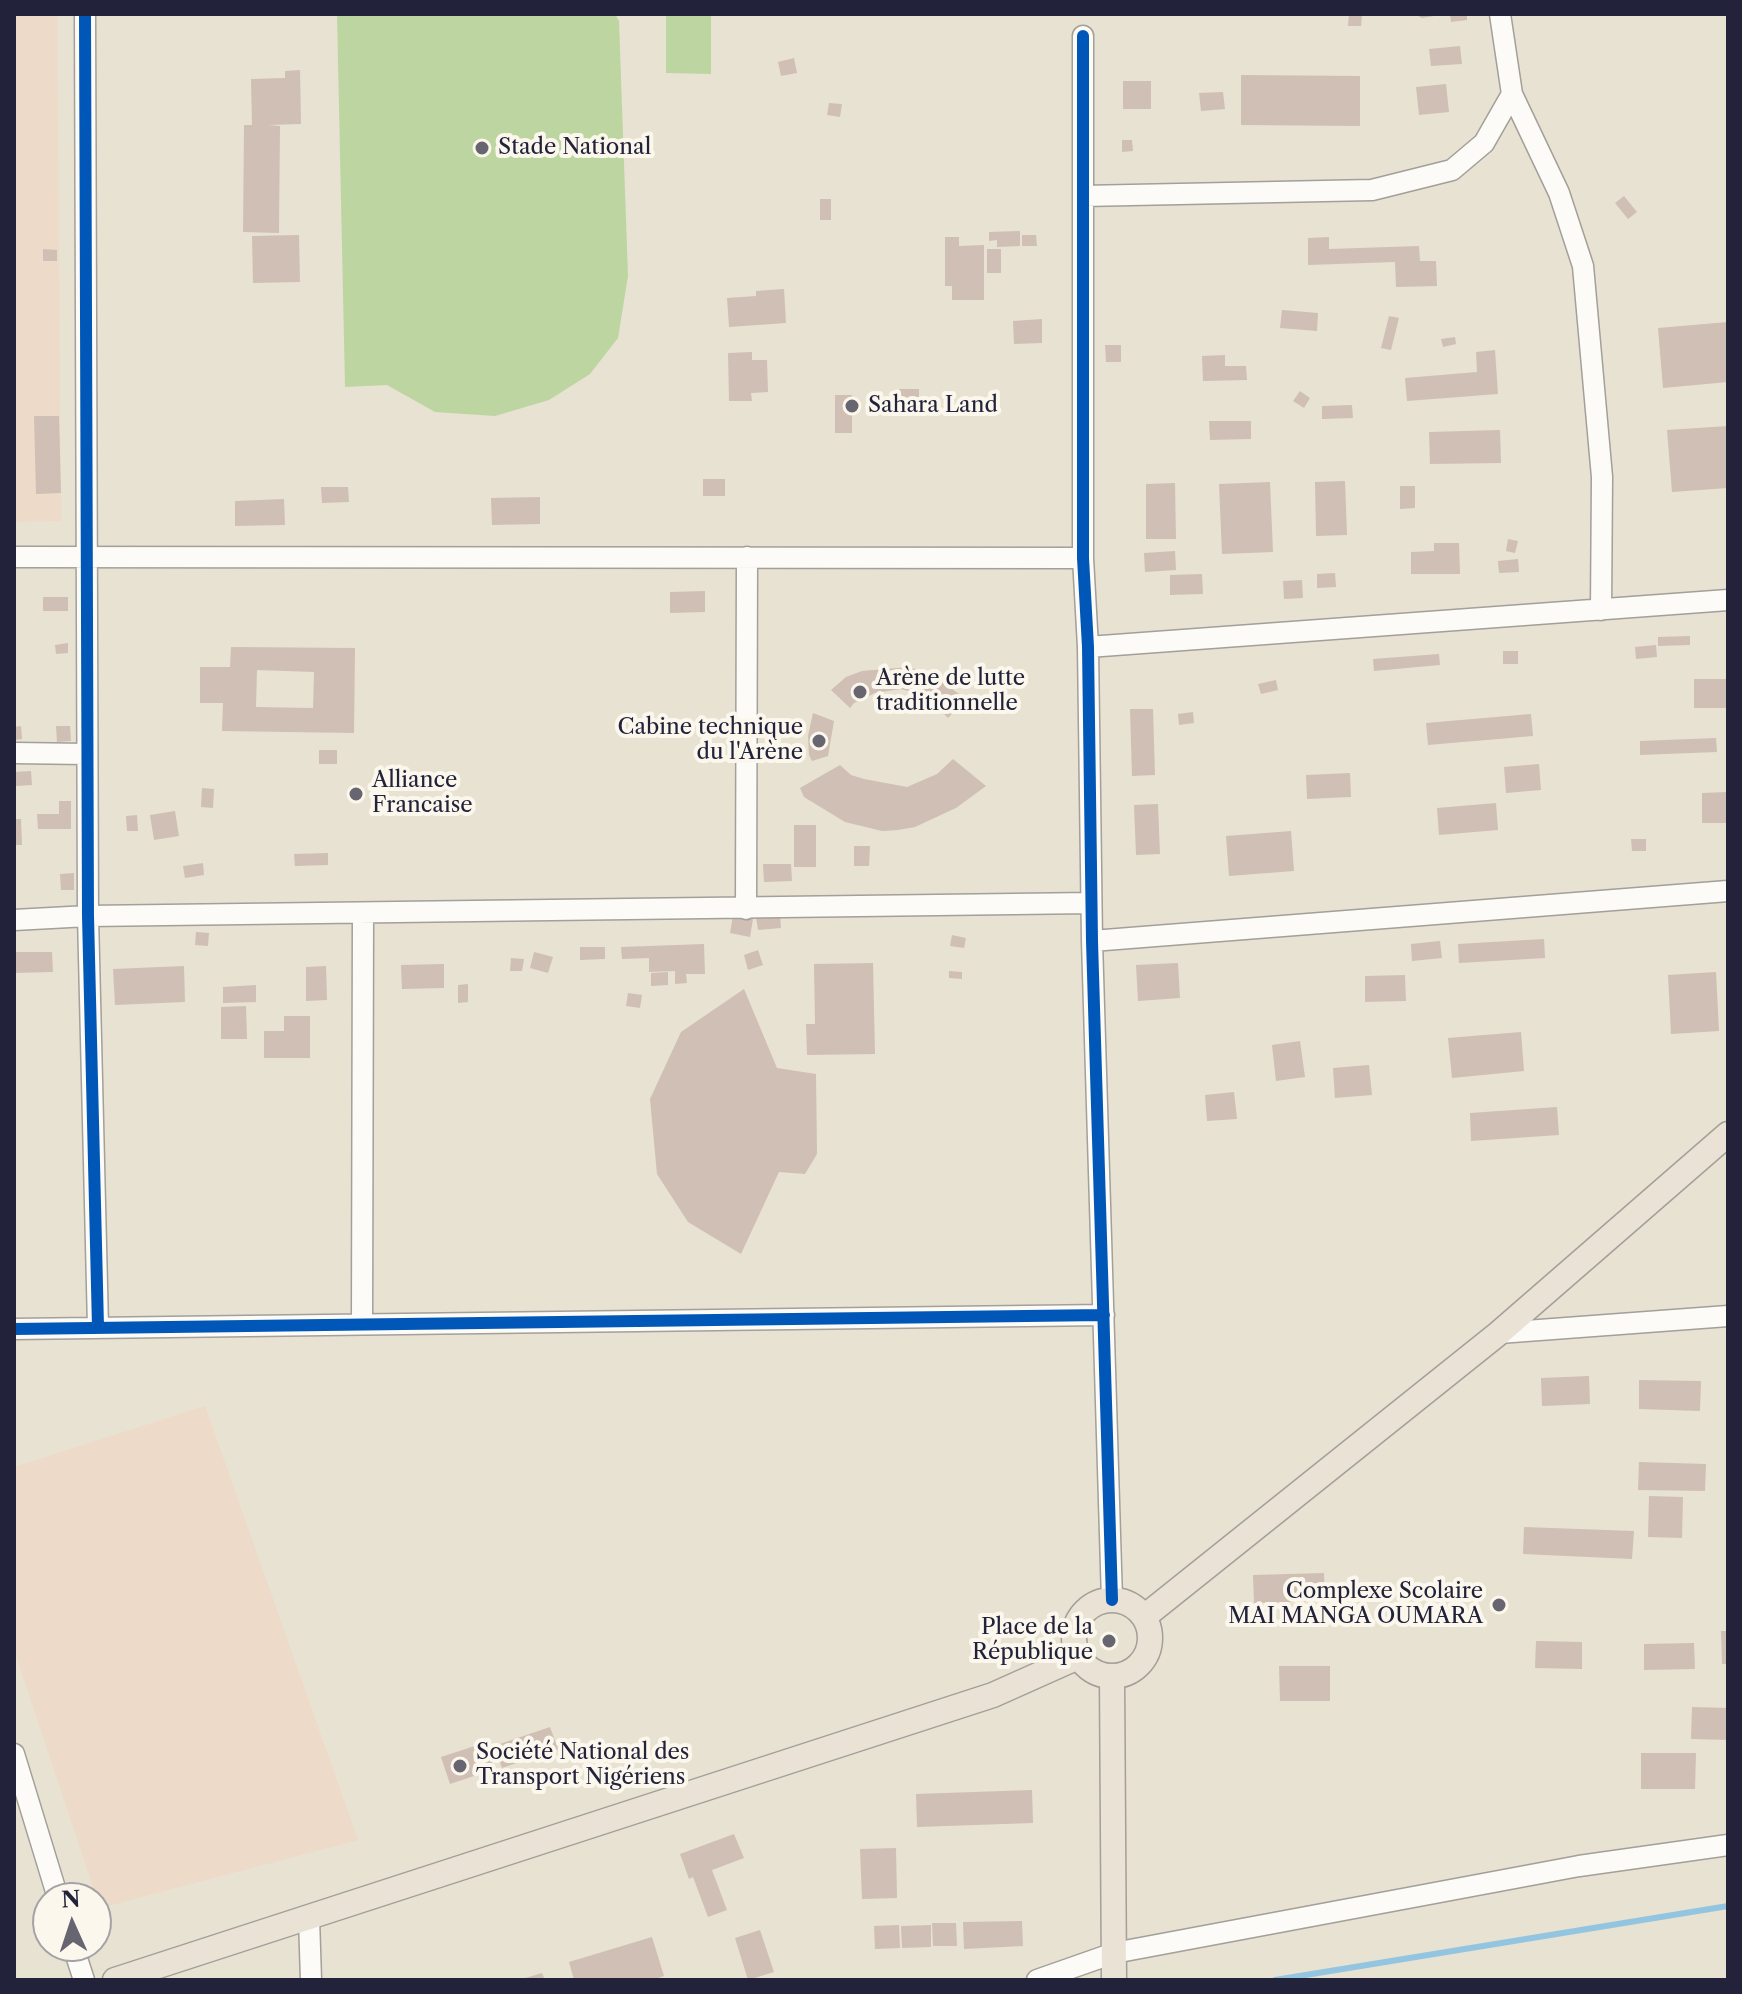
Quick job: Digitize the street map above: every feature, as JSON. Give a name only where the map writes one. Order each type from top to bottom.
[{"type":"main road","points":[[1144,1617],[1499,1333],[1728,1134]]},
{"type":"main road","points":[[1112,1600],[1125,1602],[1144,1617],[1150,1632],[1149,1649],[1141,1663],[1128,1673],[1112,1677],[1099,1675],[1087,1668],[1078,1657],[1073,1642],[1075,1626],[1084,1612],[1097,1603],[1112,1600]]},
{"type":"main road","points":[[115,1980],[155,1975],[309,1918],[993,1695],[1078,1657]]},
{"type":"main road","points":[[1112,1677],[1114,1980]]},
{"type":"street","points":[[85,14],[88,916],[98,1327]]},
{"type":"street","points":[[1500,14],[1512,94],[1559,193],[1583,266],[1602,477],[1601,610]]},
{"type":"street","points":[[1083,36],[1083,558],[1088,647],[1091,903],[1112,1600]]},
{"type":"street","points":[[1083,196],[1372,190],[1452,170],[1484,143],[1512,94]]},
{"type":"street","points":[[14,557],[1083,558]]},
{"type":"street","points":[[746,909],[747,557]]},
{"type":"street","points":[[1088,647],[1728,600]]},
{"type":"street","points":[[14,753],[87,754]]},
{"type":"street","points":[[1092,941],[1728,891]]},
{"type":"street","points":[[14,920],[88,916],[1091,903]]},
{"type":"street","points":[[362,1324],[363,913]]},
{"type":"street","points":[[14,1329],[1104,1315]]},
{"type":"street","points":[[1499,1333],[1728,1316]]},
{"type":"street","points":[[14,1754],[53,1882]]},
{"type":"street","points":[[1037,1980],[1114,1953],[1579,1866],[1728,1845]]},
{"type":"street","points":[[309,1918],[311,1980]]},
{"type":"shaded area","points":[[14,14],[57,14],[61,521],[14,522]]},
{"type":"shaded area","points":[[205,1406],[358,1840],[112,1905],[112,1882],[91,1882],[14,1650],[14,1467]]},
{"type":"green space","name":"Stade National","points":[[337,14],[615,14],[619,21],[628,276],[618,338],[590,374],[549,400],[495,416],[435,412],[387,385],[345,387]]},
{"type":"green space","points":[[666,14],[711,14],[711,74],[666,73]]},
{"type":"building","points":[[1349,14],[1362,14],[1361,26],[1348,26]]},
{"type":"building","points":[[1414,14],[1440,14],[1440,15],[1422,18]]},
{"type":"building","points":[[1450,14],[1467,14],[1467,20],[1451,22]]},
{"type":"building","points":[[1460,46],[1462,64],[1431,66],[1429,49]]},
{"type":"building","points":[[794,58],[797,73],[781,76],[778,62]]},
{"type":"building","points":[[300,70],[301,124],[268,125],[280,126],[279,233],[243,232],[244,125],[252,125],[251,79],[285,78],[285,71]]},
{"type":"building","points":[[1241,75],[1360,76],[1360,126],[1241,125]]},
{"type":"building","points":[[1123,81],[1151,81],[1151,109],[1123,109]]},
{"type":"building","points":[[1446,84],[1449,112],[1419,115],[1416,87]]},
{"type":"building","points":[[1223,92],[1225,109],[1201,111],[1199,93]]},
{"type":"building","points":[[829,103],[842,104],[840,117],[827,115]]},
{"type":"building","points":[[1122,140],[1132,140],[1133,151],[1122,152]]},
{"type":"building","points":[[1624,196],[1637,212],[1628,219],[1615,203]]},
{"type":"building","points":[[820,199],[831,199],[831,220],[820,220]]},
{"type":"building","points":[[1020,231],[1020,246],[997,247],[997,240],[989,241],[989,232]]},
{"type":"building","points":[[299,235],[300,282],[253,283],[252,236]]},
{"type":"building","points":[[1022,235],[1036,235],[1037,246],[1022,246]]},
{"type":"building","points":[[945,237],[959,237],[959,246],[984,245],[984,300],[952,300],[952,286],[945,286]]},
{"type":"building","points":[[1329,237],[1329,249],[1419,246],[1420,261],[1436,261],[1437,286],[1396,287],[1395,262],[1308,265],[1308,238]]},
{"type":"building","points":[[43,249],[57,250],[57,261],[43,261]]},
{"type":"building","points":[[987,249],[1001,249],[1001,273],[987,273]]},
{"type":"building","points":[[784,289],[786,323],[729,327],[727,298],[756,296],[756,291]]},
{"type":"building","points":[[1282,310],[1318,313],[1317,331],[1280,328]]},
{"type":"building","points":[[1389,316],[1399,318],[1391,350],[1381,348]]},
{"type":"building","points":[[1042,319],[1042,343],[1014,344],[1013,321]]},
{"type":"building","points":[[1728,322],[1728,382],[1663,388],[1658,328]]},
{"type":"building","points":[[1455,337],[1456,344],[1443,347],[1441,339]]},
{"type":"building","points":[[1105,345],[1121,345],[1121,362],[1106,362]]},
{"type":"building","points":[[1495,350],[1498,394],[1407,401],[1405,378],[1477,372],[1476,352]]},
{"type":"building","points":[[752,352],[752,360],[767,360],[768,392],[751,393],[752,401],[729,401],[728,353]]},
{"type":"building","points":[[1225,355],[1225,366],[1246,366],[1247,380],[1203,381],[1202,356]]},
{"type":"building","points":[[899,389],[919,389],[919,406],[899,406]]},
{"type":"building","points":[[1300,391],[1310,398],[1304,408],[1293,401]]},
{"type":"building","points":[[835,395],[852,395],[852,433],[835,433]]},
{"type":"building","points":[[1352,405],[1353,418],[1322,419],[1322,406]]},
{"type":"building","points":[[34,416],[59,416],[61,493],[36,494]]},
{"type":"building","points":[[1209,421],[1251,421],[1251,439],[1210,440]]},
{"type":"building","points":[[1728,426],[1728,488],[1672,492],[1667,430]]},
{"type":"building","points":[[1500,430],[1501,463],[1430,464],[1429,432]]},
{"type":"building","points":[[703,479],[725,479],[725,496],[703,496]]},
{"type":"building","points":[[1345,481],[1347,535],[1316,536],[1315,482]]},
{"type":"building","points":[[1270,482],[1273,552],[1222,554],[1219,484]]},
{"type":"building","points":[[1175,483],[1176,539],[1146,539],[1146,484]]},
{"type":"building","points":[[1400,486],[1415,486],[1415,508],[1400,509]]},
{"type":"building","points":[[321,487],[348,487],[349,502],[322,503]]},
{"type":"building","points":[[540,497],[540,524],[492,525],[491,498]]},
{"type":"building","points":[[284,499],[285,525],[235,526],[235,501]]},
{"type":"building","points":[[1508,539],[1518,541],[1515,553],[1506,551]]},
{"type":"building","points":[[1434,543],[1459,543],[1460,574],[1411,574],[1411,552],[1434,551]]},
{"type":"building","points":[[1175,551],[1176,570],[1145,572],[1144,553]]},
{"type":"building","points":[[1518,559],[1519,572],[1499,573],[1498,561]]},
{"type":"building","points":[[1335,573],[1336,587],[1317,588],[1317,574]]},
{"type":"building","points":[[1202,574],[1203,594],[1170,595],[1170,575]]},
{"type":"building","points":[[1302,580],[1303,598],[1284,599],[1283,581]]},
{"type":"building","points":[[705,591],[705,612],[670,613],[670,592]]},
{"type":"building","points":[[43,597],[68,597],[68,611],[43,611]]},
{"type":"building","points":[[1690,636],[1690,645],[1658,646],[1658,637]]},
{"type":"building","points":[[68,643],[68,653],[56,654],[55,645]]},
{"type":"building","points":[[1656,645],[1657,657],[1636,659],[1635,647]]},
{"type":"building","points":[[231,647],[355,648],[354,733],[222,731],[223,703],[200,703],[200,667],[230,667]],"holes":[[[257,670],[314,672],[313,708],[256,707]]]},
{"type":"building","points":[[1503,651],[1518,651],[1518,664],[1503,664]]},
{"type":"building","points":[[1439,654],[1440,665],[1374,671],[1373,659]]},
{"type":"building","name":"Arène de lutte traditionnelle","points":[[909,667],[933,675],[966,699],[948,718],[926,696],[901,689],[875,693],[850,708],[831,690],[846,677],[862,671]]},
{"type":"building","points":[[1694,679],[1728,679],[1728,708],[1694,708]]},
{"type":"building","points":[[1276,680],[1278,690],[1261,694],[1258,684]]},
{"type":"building","points":[[1130,709],[1153,709],[1155,775],[1132,776]]},
{"type":"building","points":[[1193,712],[1194,723],[1179,725],[1178,714]]},
{"type":"building","name":"Cabine technique du l'Arène","points":[[813,713],[834,721],[828,756],[812,761],[808,736]]},
{"type":"building","points":[[1531,714],[1533,736],[1428,745],[1426,723]]},
{"type":"building","points":[[21,726],[22,739],[14,740],[14,727]]},
{"type":"building","points":[[56,726],[70,726],[71,741],[57,742]]},
{"type":"building","points":[[1716,738],[1717,752],[1640,755],[1640,741]]},
{"type":"building","points":[[319,750],[337,750],[337,764],[319,764]]},
{"type":"building","points":[[953,759],[986,786],[956,808],[915,827],[882,831],[845,822],[804,797],[800,788],[840,765],[851,775],[907,787],[937,774]]},
{"type":"building","points":[[1539,764],[1541,790],[1506,793],[1504,767]]},
{"type":"building","points":[[31,771],[32,785],[16,786],[15,772]]},
{"type":"building","points":[[1350,773],[1351,797],[1307,799],[1306,775]]},
{"type":"building","points":[[202,788],[214,789],[213,808],[201,807]]},
{"type":"building","points":[[1728,792],[1728,823],[1702,823],[1702,793]]},
{"type":"building","points":[[59,801],[71,801],[71,829],[38,829],[37,814],[59,814]]},
{"type":"building","points":[[1496,803],[1498,830],[1439,835],[1437,808]]},
{"type":"building","points":[[1158,804],[1160,854],[1136,855],[1134,805]]},
{"type":"building","points":[[175,811],[179,836],[154,840],[150,815]]},
{"type":"building","points":[[137,815],[138,831],[127,831],[126,816]]},
{"type":"building","points":[[14,819],[21,819],[22,845],[14,845]]},
{"type":"building","points":[[794,825],[816,825],[816,867],[794,867]]},
{"type":"building","points":[[1291,831],[1294,871],[1229,876],[1226,836]]},
{"type":"building","points":[[1631,839],[1646,839],[1646,851],[1632,851]]},
{"type":"building","points":[[854,846],[870,846],[869,866],[854,866]]},
{"type":"building","points":[[328,853],[328,865],[295,866],[294,854]]},
{"type":"building","points":[[203,863],[204,875],[185,878],[183,866]]},
{"type":"building","points":[[763,864],[791,864],[792,881],[764,882]]},
{"type":"building","points":[[74,873],[74,890],[61,890],[60,874]]},
{"type":"building","points":[[780,915],[781,928],[758,930],[756,917]]},
{"type":"building","points":[[733,916],[753,919],[750,937],[730,933]]},
{"type":"building","points":[[196,932],[209,933],[208,946],[195,945]]},
{"type":"building","points":[[952,935],[966,938],[964,948],[950,946]]},
{"type":"building","points":[[1544,939],[1545,958],[1459,963],[1458,944]]},
{"type":"building","points":[[1440,941],[1442,958],[1412,961],[1411,944]]},
{"type":"building","points":[[704,944],[705,974],[686,974],[687,983],[675,984],[675,971],[649,972],[649,958],[622,959],[621,947]]},
{"type":"building","points":[[580,947],[605,947],[605,959],[580,960]]},
{"type":"building","points":[[758,950],[763,965],[748,970],[744,955]]},
{"type":"building","points":[[14,952],[52,952],[53,972],[14,973]]},
{"type":"building","points":[[534,952],[553,957],[548,973],[530,968]]},
{"type":"building","points":[[511,958],[524,959],[522,971],[510,971]]},
{"type":"building","points":[[873,963],[875,1054],[807,1055],[806,1024],[815,1024],[814,964]]},
{"type":"building","points":[[1178,963],[1180,998],[1138,1001],[1136,965]]},
{"type":"building","points":[[444,964],[444,988],[402,989],[401,965]]},
{"type":"building","points":[[184,966],[185,1002],[115,1005],[113,969]]},
{"type":"building","points":[[326,966],[327,1000],[306,1001],[306,967]]},
{"type":"building","points":[[949,971],[962,972],[962,979],[949,978]]},
{"type":"building","points":[[668,972],[668,985],[651,986],[651,973]]},
{"type":"building","points":[[1716,972],[1719,1031],[1671,1034],[1668,975]]},
{"type":"building","points":[[1405,975],[1406,1001],[1365,1002],[1365,976]]},
{"type":"building","points":[[468,984],[468,1002],[458,1003],[458,985]]},
{"type":"building","points":[[256,985],[256,1002],[223,1003],[223,987]]},
{"type":"building","points":[[744,989],[777,1068],[816,1074],[817,1154],[805,1174],[779,1172],[741,1254],[688,1222],[657,1174],[650,1099],[681,1032]]},
{"type":"building","points":[[628,993],[642,995],[640,1008],[626,1006]]},
{"type":"building","points":[[246,1006],[247,1039],[221,1039],[221,1007]]},
{"type":"building","points":[[284,1016],[310,1016],[310,1058],[264,1058],[264,1031],[284,1031]]},
{"type":"building","points":[[1521,1032],[1524,1071],[1452,1078],[1448,1038]]},
{"type":"building","points":[[1300,1041],[1305,1077],[1276,1081],[1272,1045]]},
{"type":"building","points":[[1369,1065],[1372,1095],[1335,1098],[1333,1068]]},
{"type":"building","points":[[1234,1092],[1237,1119],[1207,1121],[1205,1095]]},
{"type":"building","points":[[1557,1107],[1559,1135],[1471,1141],[1470,1113]]},
{"type":"building","points":[[1589,1376],[1590,1404],[1542,1406],[1541,1378]]},
{"type":"building","points":[[1639,1380],[1701,1381],[1700,1411],[1639,1409]]},
{"type":"building","points":[[1639,1462],[1706,1464],[1705,1491],[1638,1490]]},
{"type":"building","points":[[1649,1496],[1683,1497],[1682,1538],[1648,1537]]},
{"type":"building","points":[[1524,1527],[1634,1531],[1632,1559],[1523,1554]]},
{"type":"building","points":[[1324,1573],[1325,1601],[1254,1603],[1253,1575]]},
{"type":"building","points":[[1721,1631],[1728,1631],[1728,1664],[1722,1664]]},
{"type":"building","points":[[1536,1641],[1582,1642],[1582,1669],[1535,1668]]},
{"type":"building","points":[[1694,1643],[1695,1669],[1644,1670],[1644,1644]]},
{"type":"building","points":[[1279,1666],[1330,1666],[1330,1701],[1280,1701]]},
{"type":"building","points":[[1692,1707],[1728,1708],[1728,1740],[1691,1739]]},
{"type":"building","points":[[550,1727],[558,1749],[502,1768],[494,1746]]},
{"type":"building","points":[[487,1742],[495,1769],[450,1784],[441,1757]]},
{"type":"building","points":[[1641,1753],[1696,1753],[1695,1789],[1641,1789]]},
{"type":"building","points":[[1032,1790],[1033,1823],[917,1827],[916,1794]]},
{"type":"building","points":[[734,1834],[744,1858],[712,1870],[727,1910],[708,1917],[693,1877],[689,1879],[680,1854]]},
{"type":"building","points":[[896,1848],[897,1898],[862,1899],[860,1849]]},
{"type":"building","points":[[1022,1921],[1023,1946],[964,1949],[963,1922]]},
{"type":"building","points":[[932,1923],[956,1923],[957,1946],[933,1946]]},
{"type":"building","points":[[899,1925],[900,1948],[875,1949],[874,1926]]},
{"type":"building","points":[[931,1925],[931,1947],[902,1948],[901,1926]]},
{"type":"building","points":[[760,1930],[774,1972],[748,1980],[735,1938]]},
{"type":"building","points":[[652,1937],[664,1976],[652,1980],[574,1980],[569,1962]]},
{"type":"building","points":[[542,1973],[545,1980],[522,1980],[522,1979]]},
{"type":"waterway","points":[[1275,1980],[1728,1906]]},
{"type":"cycle path","points":[[85,14],[88,916],[98,1327]]},
{"type":"cycle path","points":[[1083,36],[1083,558],[1088,647],[1092,941],[1112,1600]]},
{"type":"cycle path","points":[[14,1329],[1104,1315]]},
{"type":"place","name":"Stade National","points":[[482,148]]},
{"type":"place","name":"Sahara Land","points":[[852,406]]},
{"type":"place","name":"Arène de lutte traditionnelle","points":[[860,692]]},
{"type":"place","name":"Cabine technique du l'Arène","points":[[819,741]]},
{"type":"place","name":"Alliance Francaise","points":[[356,794]]},
{"type":"place","name":"Complexe Scolaire MAI MANGA OUMARA","points":[[1499,1605]]},
{"type":"place","name":"Place de la République","points":[[1109,1641]]},
{"type":"place","name":"Société National des Transport Nigériens","points":[[460,1766]]}]
